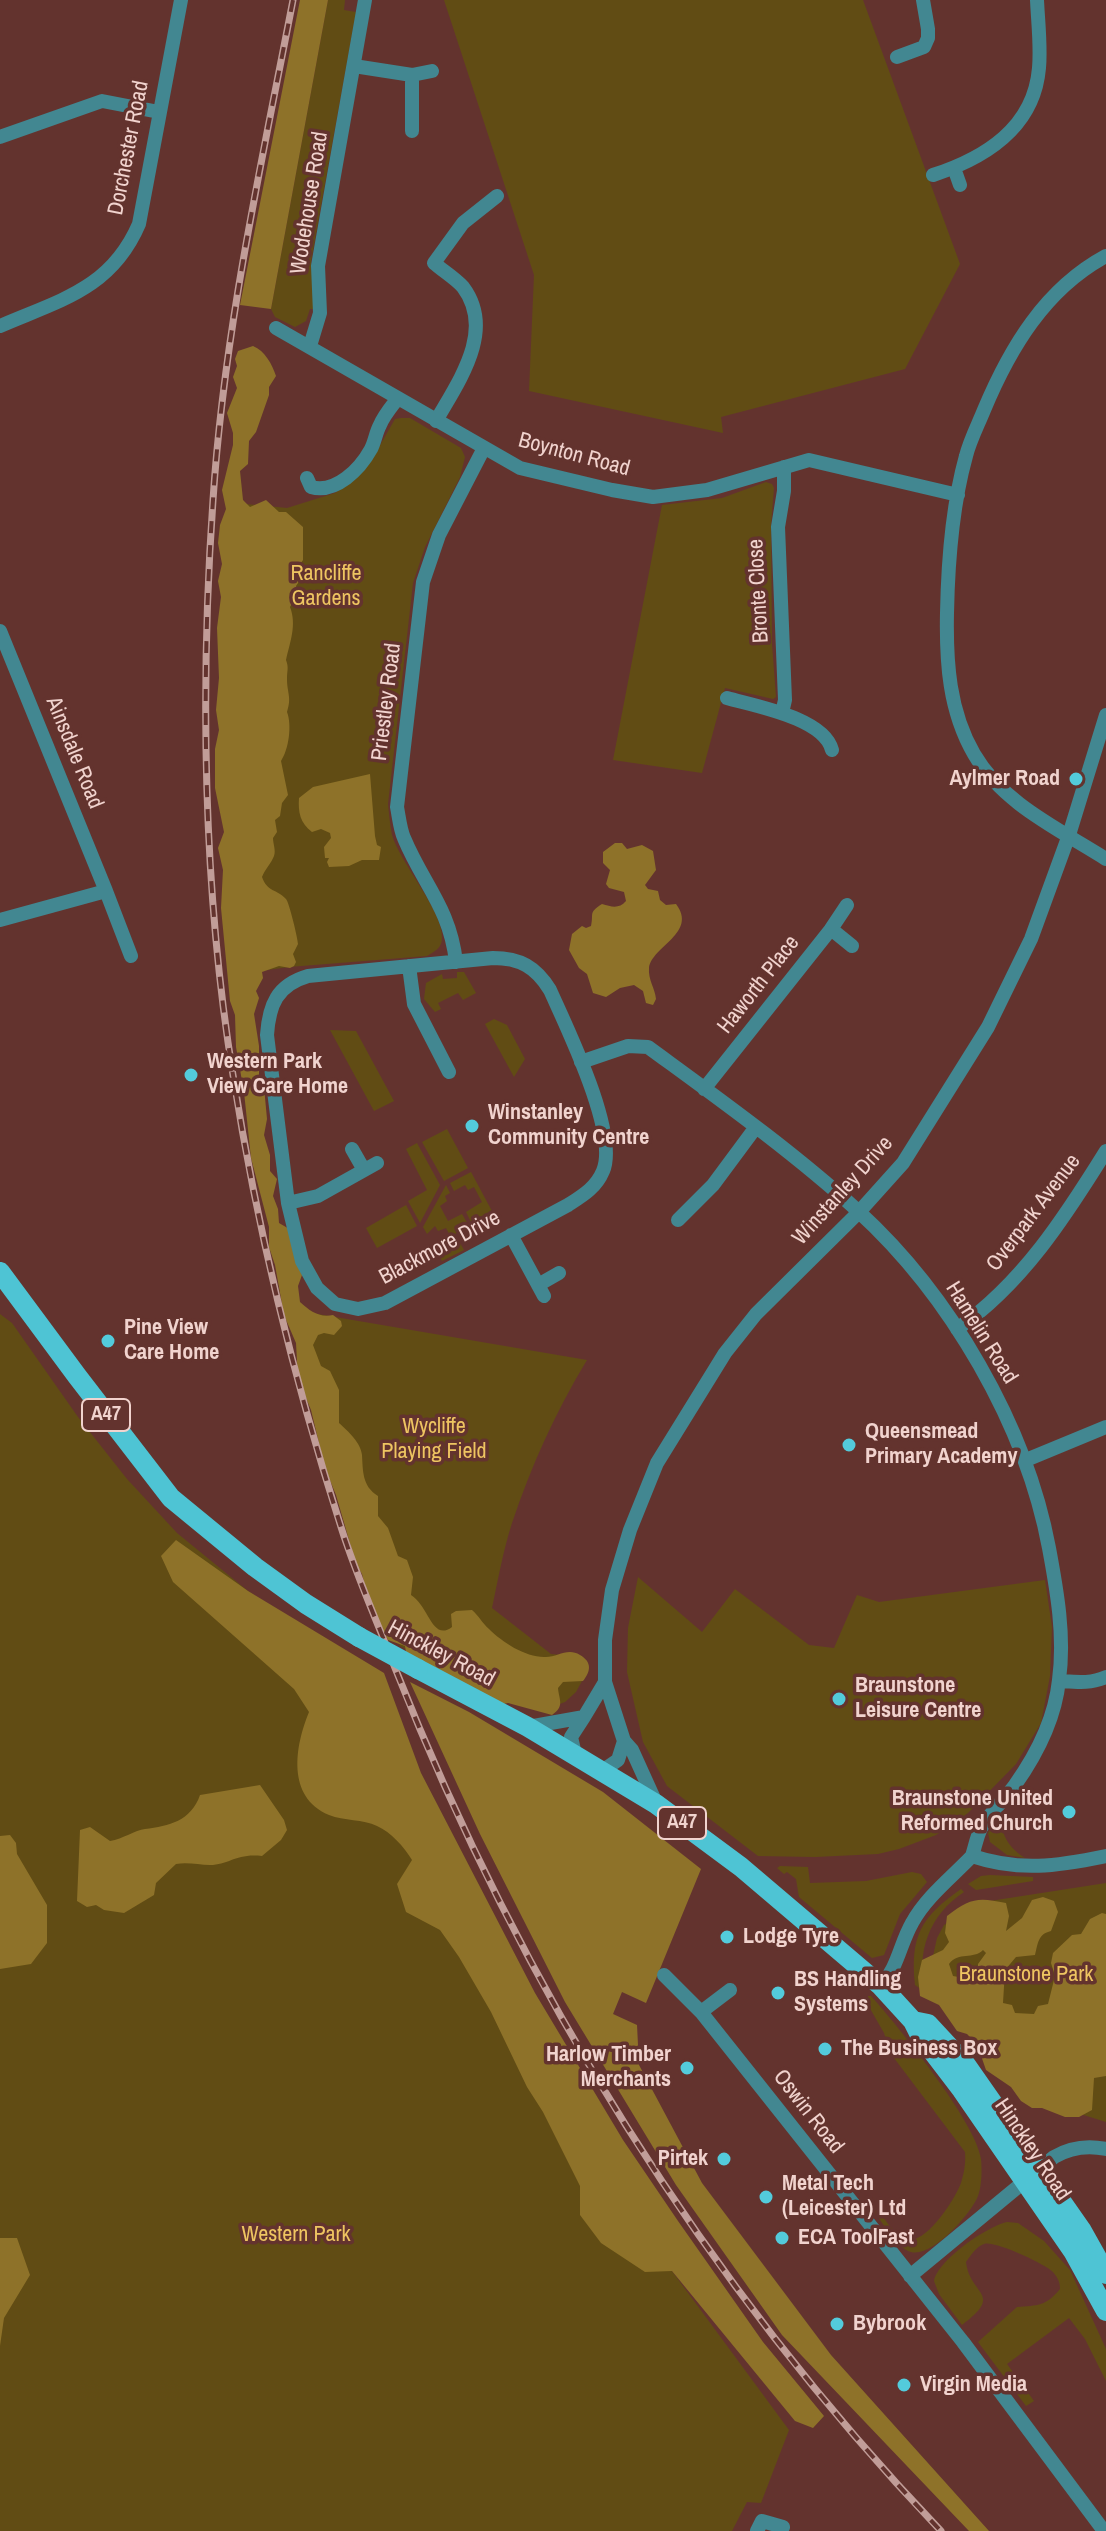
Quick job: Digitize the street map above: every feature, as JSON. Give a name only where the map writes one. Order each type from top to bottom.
[{"type":"main road","name":"Hinckley Road","points":[[0,1272],[171,1498],[255,1567],[359,1637],[528,1727],[656,1804],[741,1867],[881,1986],[913,2021],[928,2024],[966,2065],[1106,2311]]},
{"type":"main road","name":"Hinckley Road","points":[[1032,2177],[1082,2231],[1106,2274]]},
{"type":"street","name":"Dorchester Road","points":[[0,326],[88,287],[109,271],[130,245],[139,224],[181,0]]},
{"type":"street","name":"Wodehouse Road","points":[[310,346],[320,313],[318,266],[365,0]]},
{"type":"street","points":[[897,57],[924,47],[928,38],[923,0]]},
{"type":"street","points":[[933,175],[990,151],[1018,123],[1031,99],[1040,59],[1037,0]]},
{"type":"street","points":[[354,66],[412,75],[432,71]]},
{"type":"street","points":[[412,75],[412,131]]},
{"type":"street","points":[[0,137],[102,101],[159,112]]},
{"type":"street","points":[[954,168],[960,185]]},
{"type":"street","points":[[434,263],[463,223],[487,198]]},
{"type":"street","points":[[420,256],[434,263],[462,286],[475,323],[474,347],[436,421]]},
{"type":"street","points":[[1106,256],[1080,271],[1055,293],[1007,359],[966,454],[947,593],[946,637],[953,705],[975,757],[994,781],[1028,811],[1106,859]]},
{"type":"street","name":"Boynton Road","points":[[276,328],[520,468],[653,497],[707,490],[809,460],[958,495]]},
{"type":"street","points":[[301,500],[309,483],[320,490],[347,478],[362,464],[380,423],[398,398]]},
{"type":"street","name":"Priestley Road","points":[[456,962],[451,930],[441,905],[402,836],[397,807],[423,582],[439,535],[484,448]]},
{"type":"street","name":"Bronte Close","points":[[782,713],[785,700],[778,527],[786,478],[784,467]]},
{"type":"street","name":"Ainsdale Road","points":[[0,631],[131,956]]},
{"type":"street","points":[[727,698],[782,713],[804,723],[830,741],[832,750]]},
{"type":"street","name":"Winstanley Drive","points":[[656,1804],[632,1750],[624,1741],[605,1682],[605,1640],[612,1590],[630,1530],[657,1463],[725,1353],[756,1314],[859,1212],[903,1163],[988,1027],[1031,939],[1069,835],[1106,715]]},
{"type":"street","points":[[0,920],[106,891]]},
{"type":"street","points":[[831,929],[847,905]]},
{"type":"street","name":"Haworth Place","points":[[704,1089],[831,929],[852,946]]},
{"type":"street","name":"Blackmore Drive","points":[[505,958],[530,965],[550,990],[581,1062],[606,1137],[607,1155],[604,1169],[587,1192],[385,1303],[358,1309],[335,1304],[317,1288],[302,1261],[288,1203],[267,1035],[271,1007],[276,995],[286,986],[308,976],[409,966],[505,958]]},
{"type":"street","points":[[409,966],[414,1004],[449,1072]]},
{"type":"street","name":"Hamelin Road","points":[[581,1062],[628,1046],[648,1047],[756,1127],[859,1212],[913,1269],[957,1329],[994,1393],[1026,1460],[1045,1529],[1061,1631],[1059,1681],[1047,1731],[1013,1788],[980,1829],[972,1856]]},
{"type":"street","points":[[678,1220],[713,1185],[756,1127]]},
{"type":"street","points":[[288,1203],[318,1196],[370,1167],[352,1149]]},
{"type":"street","name":"Overpark Avenue","points":[[957,1329],[981,1312],[1023,1269],[1057,1226],[1106,1151]]},
{"type":"street","points":[[511,1235],[541,1291],[559,1273]]},
{"type":"street","points":[[1026,1460],[1106,1427]]},
{"type":"street","points":[[1059,1681],[1081,1683],[1106,1677]]},
{"type":"street","points":[[575,1754],[571,1737],[605,1682]]},
{"type":"street","points":[[528,1727],[584,1717]]},
{"type":"street","points":[[602,1771],[618,1760],[624,1741]]},
{"type":"street","points":[[881,1986],[895,1968],[911,1924],[922,1908],[972,1856],[1021,1868],[1055,1866],[1106,1856]]},
{"type":"street","name":"Oswin Road","points":[[664,1975],[701,2012],[963,2342],[1104,2531]]},
{"type":"street","points":[[701,2012],[730,1990]]},
{"type":"street","points":[[910,2276],[1062,2152],[1089,2146],[1106,2149]]},
{"type":"street","points":[[757,2531],[762,2521],[783,2527]]},
{"type":"green space","points":[[328,0],[345,0],[344,10],[356,12],[311,261],[315,309],[310,309],[306,321],[295,327],[275,317],[271,309]]},
{"type":"green space","points":[[444,0],[863,0],[960,264],[905,369],[721,417],[723,433],[529,391],[534,275]]},
{"type":"green space","name":"Rancliffe Gardens","points":[[410,418],[461,448],[465,457],[460,477],[425,547],[413,583],[388,804],[396,846],[436,914],[442,941],[438,949],[427,956],[253,972],[229,770],[246,504],[287,508],[335,493],[375,454],[395,419]]},
{"type":"green space","points":[[766,482],[774,488],[771,525],[772,644],[776,697],[773,699],[725,688],[702,773],[613,760],[662,505],[722,498]]},
{"type":"green space","points":[[457,972],[464,972],[476,993],[463,1000],[458,993],[438,1003],[441,1009],[435,1012],[424,999],[426,983],[442,974],[443,979],[457,978]]},
{"type":"green space","points":[[494,1019],[507,1025],[525,1059],[514,1077],[485,1024]]},
{"type":"green space","points":[[330,1030],[356,1031],[394,1101],[374,1111]]},
{"type":"green space","points":[[447,1129],[468,1168],[444,1181],[422,1142]]},
{"type":"green space","points":[[417,1143],[440,1185],[420,1223],[408,1201],[427,1190],[406,1149]]},
{"type":"green space","points":[[471,1172],[493,1213],[472,1224],[466,1212],[482,1202],[474,1187],[468,1190],[465,1185],[454,1191],[450,1183]]},
{"type":"green space","points":[[446,1185],[450,1193],[445,1196],[447,1201],[440,1206],[448,1221],[462,1214],[469,1226],[455,1234],[464,1250],[442,1261],[438,1254],[455,1245],[446,1228],[438,1231],[435,1226],[427,1234],[423,1227]]},
{"type":"green space","points":[[406,1205],[417,1226],[377,1248],[366,1228]]},
{"type":"green space","name":"Wycliffe Playing Field","points":[[294,1310],[587,1360],[545,1439],[527,1481],[509,1534],[492,1608],[551,1654],[583,1657],[582,1681],[565,1702],[546,1709],[511,1703],[400,1646],[350,1521]]},
{"type":"green space","name":"Western Park","points":[[0,1314],[12,1323],[78,1417],[127,1479],[177,1533],[248,1591],[350,1662],[582,2149],[789,2430],[761,2503],[747,2502],[732,2531],[0,2531]]},
{"type":"green space","name":"Braunstone Leisure Centre","points":[[638,1577],[702,1632],[735,1589],[809,1645],[834,1648],[857,1595],[879,1602],[1045,1580],[1052,1627],[1050,1676],[1041,1723],[1016,1764],[968,1813],[936,1835],[878,1854],[758,1856],[667,1786],[643,1742],[627,1672],[628,1628]]},
{"type":"green space","points":[[1003,1811],[1002,1826],[1006,1839],[1025,1858],[1007,1855],[990,1842],[988,1833]]},
{"type":"green space","points":[[808,1867],[810,1883],[866,1881],[912,1872],[921,1874],[927,1882],[900,1914],[884,1955],[872,1958],[799,1897],[796,1879],[787,1872],[784,1874],[777,1868]]},
{"type":"green space","points":[[981,1876],[1033,1877],[1033,1881],[976,1890],[968,1884]]},
{"type":"green space","name":"Braunstone Park","points":[[1106,1883],[1106,2122],[1058,2107],[933,1956],[944,1925],[977,1903]]},
{"type":"green space","points":[[961,1889],[964,1892],[942,1912],[928,1936],[922,1963],[925,1992],[915,1985],[914,1953],[917,1940],[936,1909]]},
{"type":"green space","points":[[868,1996],[899,2029],[951,2099],[966,2122],[981,2159],[980,2187],[974,2204],[940,2242],[920,2252],[905,2250],[895,2240],[874,2211],[875,2206],[901,2237],[913,2240],[921,2236],[938,2220],[958,2190],[964,2172],[965,2152],[891,2054],[884,2033],[868,2005]]},
{"type":"green space","points":[[1007,2222],[1018,2223],[1044,2241],[1070,2270],[1106,2349],[1106,2381],[1085,2339],[1069,2318],[1007,2364],[1034,2401],[1026,2406],[978,2342],[1017,2307],[1041,2304],[1060,2289],[1055,2274],[1048,2268],[998,2246],[984,2244],[966,2262],[973,2282],[982,2294],[981,2306],[975,2314],[962,2325],[939,2294],[934,2281],[953,2254],[976,2237]]},
{"type":"shaded area","points":[[300,0],[328,0],[271,309],[240,305]]},
{"type":"shaded area","points":[[253,346],[268,358],[276,376],[269,387],[256,432],[249,441],[248,464],[240,471],[243,500],[250,507],[266,500],[303,527],[303,560],[299,566],[298,593],[290,607],[293,627],[286,660],[289,730],[288,744],[281,761],[288,795],[282,803],[280,816],[275,820],[274,856],[262,877],[267,885],[286,899],[298,944],[293,954],[294,966],[279,966],[262,972],[254,1014],[259,1046],[259,1076],[264,1087],[267,1119],[264,1135],[270,1155],[270,1171],[277,1179],[273,1196],[279,1223],[291,1230],[302,1275],[298,1286],[300,1302],[315,1313],[333,1315],[341,1321],[342,1326],[334,1335],[318,1335],[313,1345],[321,1366],[330,1371],[339,1390],[339,1423],[359,1446],[366,1483],[378,1496],[378,1516],[388,1528],[398,1556],[407,1560],[413,1577],[411,1595],[440,1630],[452,1627],[451,1614],[472,1610],[494,1634],[522,1652],[549,1657],[571,1652],[584,1658],[589,1667],[586,1677],[583,1681],[563,1682],[558,1688],[560,1706],[552,1715],[508,1703],[499,1705],[406,1652],[405,1646],[388,1640],[356,1564],[325,1468],[311,1410],[298,1379],[296,1343],[284,1315],[269,1247],[269,1227],[251,1158],[236,1047],[235,1015],[230,1001],[221,908],[223,870],[218,848],[224,832],[215,788],[215,749],[219,730],[216,710],[219,678],[217,628],[221,597],[218,581],[222,564],[218,543],[226,509],[222,490],[233,445],[227,413],[237,388],[233,377],[238,351]]},
{"type":"shaded area","points":[[370,774],[375,836],[377,845],[381,847],[379,860],[329,867],[324,847],[331,838],[330,833],[308,829],[301,817],[299,798],[313,787]]},
{"type":"shaded area","points":[[615,843],[622,843],[627,849],[642,845],[653,851],[656,870],[645,885],[658,891],[660,900],[666,905],[676,904],[681,914],[678,931],[652,960],[649,968],[656,999],[653,1005],[646,1003],[643,991],[634,985],[620,988],[606,997],[593,993],[587,974],[579,968],[569,950],[572,934],[582,926],[591,926],[595,909],[602,904],[615,907],[626,901],[624,892],[609,888],[606,884],[610,870],[603,863],[603,852]]},
{"type":"shaded area","points":[[176,1540],[248,1591],[384,1673],[421,1773],[535,1993],[623,2140],[678,2221],[763,2342],[824,2416],[813,2428],[795,2421],[672,2271],[645,2272],[601,2243],[580,2215],[580,2186],[491,2012],[440,1930],[406,1912],[397,1884],[412,1860],[397,1840],[382,1829],[366,1822],[329,1815],[315,1807],[306,1796],[300,1783],[298,1755],[309,1712],[294,1689],[173,1582],[161,1556]]},
{"type":"shaded area","points":[[410,1682],[469,1712],[603,1792],[701,1869],[646,2003],[622,1992],[613,2014],[637,2025],[639,2065],[702,2183],[831,2355],[989,2531],[969,2531],[782,2335],[676,2185],[565,2002],[480,1834]]},
{"type":"shaded area","points":[[260,1785],[284,1820],[287,1830],[281,1840],[262,1856],[246,1856],[217,1864],[176,1864],[156,1883],[154,1895],[124,1913],[104,1910],[96,1905],[87,1907],[77,1901],[80,1830],[90,1827],[110,1841],[115,1840],[178,1821],[191,1811],[200,1795]]},
{"type":"shaded area","points":[[10,1835],[16,1843],[17,1854],[47,1905],[47,1943],[31,1964],[0,1969],[0,1836]]},
{"type":"shaded area","name":"Braunstone Park","points":[[1043,1897],[1054,1901],[1058,1912],[1051,1931],[1039,1940],[1035,1955],[1016,1957],[1005,1970],[1003,2003],[1012,2005],[1015,2013],[1034,2014],[1038,2006],[1048,2004],[1055,1976],[1051,1963],[1053,1953],[1072,1935],[1081,1934],[1090,1919],[1106,1914],[1106,2076],[1094,2078],[1092,2110],[1079,2117],[1065,2117],[1042,2108],[1032,2108],[1021,2101],[1011,2087],[986,2070],[977,2044],[967,2034],[957,2031],[939,2005],[920,1996],[918,1977],[922,1960],[943,1950],[949,1942],[945,1933],[947,1916],[975,1900],[1006,1903],[1009,1916],[1006,1931],[1022,1918],[1032,1900]],"holes":[[[983,1950],[986,1953],[978,1964],[978,1974],[970,1977],[968,1983],[964,1978],[953,1976],[949,1964],[953,1960]]]},
{"type":"shaded area","points":[[0,2238],[17,2238],[30,2275],[4,2318],[0,2346]]},
{"type":"railway","points":[[293,0],[245,249],[226,374],[213,500],[206,643],[210,861],[223,1005],[253,1190],[293,1360],[347,1545],[395,1668],[445,1786],[500,1903],[561,2016],[626,2126],[697,2233],[773,2336],[855,2436],[941,2531]]},
{"type":"place","name":"Aylmer Road","points":[[1076,779]]},
{"type":"place","name":"Western Park View Care Home","points":[[191,1075]]},
{"type":"place","name":"Winstanley Community Centre","points":[[472,1126]]},
{"type":"place","name":"Pine View Care Home","points":[[108,1341]]},
{"type":"place","name":"Queensmead Primary Academy","points":[[849,1445]]},
{"type":"place","name":"Braunstone Leisure Centre","points":[[839,1699]]},
{"type":"place","name":"Braunstone United Reformed Church","points":[[1069,1812]]},
{"type":"place","name":"Lodge Tyre","points":[[727,1937]]},
{"type":"place","name":"BS Handling Systems","points":[[778,1993]]},
{"type":"place","name":"The Business Box","points":[[825,2049]]},
{"type":"place","name":"Harlow Timber Merchants","points":[[687,2068]]},
{"type":"place","name":"Pirtek","points":[[724,2159]]},
{"type":"place","name":"Metal Tech (Leicester) Ltd","points":[[766,2197]]},
{"type":"place","name":"ECA ToolFast","points":[[782,2238]]},
{"type":"place","name":"Bybrook","points":[[837,2324]]},
{"type":"place","name":"Virgin Media","points":[[904,2385]]}]
